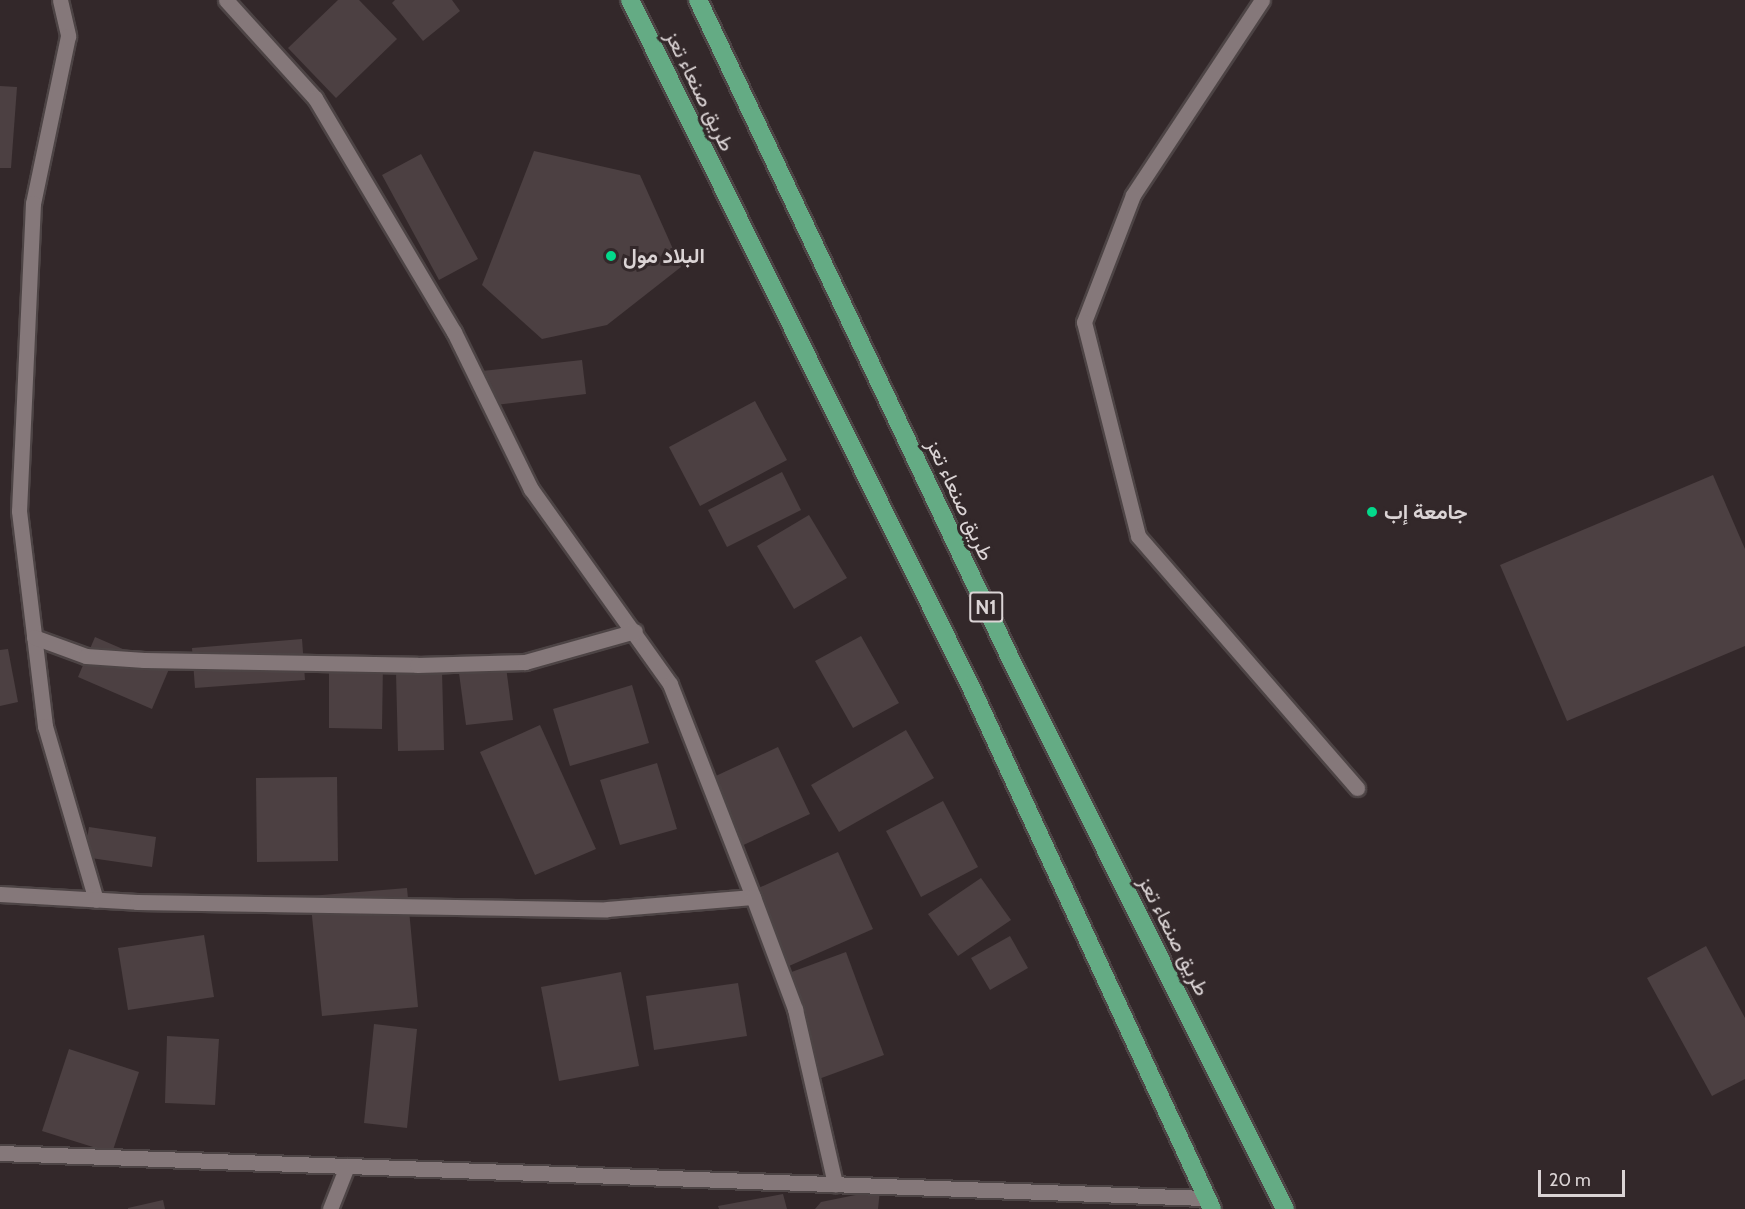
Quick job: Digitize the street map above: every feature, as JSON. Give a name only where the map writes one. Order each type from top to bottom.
[{"type":"highway","name":"طريق صنعاء تعز","points":[[630,0],[970,685],[1209,1203]]},
{"type":"highway","name":"طريق صنعاء تعز","points":[[698,0],[1013,664],[1285,1209]]},
{"type":"street","points":[[60,0],[68,36],[33,203],[25,307],[18,511],[45,726],[96,900]]},
{"type":"street","points":[[226,0],[315,98],[454,332],[531,489],[670,684],[795,1009],[835,1184]]},
{"type":"street","points":[[1262,0],[1133,195],[1084,322],[1138,536],[1357,788]]},
{"type":"street","points":[[34,638],[86,656],[144,660],[417,665],[525,662],[634,631]]},
{"type":"street","points":[[0,894],[96,900],[607,909],[753,897]]},
{"type":"street","points":[[0,1153],[835,1184],[1209,1203]]},
{"type":"street","points":[[330,1209],[347,1166]]},
{"type":"building","points":[[338,0],[359,0],[397,39],[336,98],[288,48]]},
{"type":"building","points":[[395,0],[452,0],[460,11],[423,41],[392,3]]},
{"type":"building","points":[[0,86],[17,87],[11,168],[0,168]]},
{"type":"building","points":[[534,151],[640,175],[681,267],[607,325],[542,339],[482,285]]},
{"type":"building","points":[[421,154],[478,259],[439,280],[382,175]]},
{"type":"building","points":[[582,360],[586,394],[487,406],[482,371]]},
{"type":"building","points":[[755,401],[787,460],[700,506],[669,447]]},
{"type":"building","points":[[782,472],[801,510],[727,547],[708,510]]},
{"type":"building","points":[[1713,475],[1745,549],[1745,646],[1567,721],[1500,565]]},
{"type":"building","points":[[809,515],[847,578],[794,609],[757,546]]},
{"type":"building","points":[[861,636],[899,703],[853,728],[815,661]]},
{"type":"building","points":[[95,637],[169,669],[152,709],[78,677]]},
{"type":"building","points":[[302,639],[305,680],[195,688],[192,648]]},
{"type":"building","points":[[8,649],[18,702],[0,706],[0,650]]},
{"type":"building","points":[[329,660],[383,662],[382,729],[329,728]]},
{"type":"building","points":[[506,667],[513,720],[466,725],[459,673]]},
{"type":"building","points":[[442,671],[444,750],[398,751],[396,672]]},
{"type":"building","points":[[632,685],[649,743],[570,766],[553,709]]},
{"type":"building","points":[[540,725],[596,849],[535,875],[480,752]]},
{"type":"building","points":[[906,730],[934,778],[839,832],[811,785]]},
{"type":"building","points":[[778,747],[810,814],[737,848],[705,781]]},
{"type":"building","points":[[657,763],[677,829],[620,845],[600,780]]},
{"type":"building","points":[[337,777],[338,861],[257,862],[256,778]]},
{"type":"building","points":[[943,801],[978,867],[921,897],[886,831]]},
{"type":"building","points":[[89,827],[156,837],[152,867],[84,857]]},
{"type":"building","points":[[838,852],[873,929],[789,966],[754,890]]},
{"type":"building","points":[[981,878],[1011,920],[958,956],[928,914]]},
{"type":"building","points":[[407,888],[418,1007],[322,1016],[310,896]]},
{"type":"building","points":[[204,935],[214,997],[128,1010],[118,948]]},
{"type":"building","points":[[1010,936],[1028,968],[990,990],[971,958]]},
{"type":"building","points":[[1706,946],[1745,1018],[1745,1079],[1712,1096],[1647,978]]},
{"type":"building","points":[[846,952],[884,1055],[816,1080],[778,977]]},
{"type":"building","points":[[621,972],[639,1066],[559,1081],[541,987]]},
{"type":"building","points":[[738,983],[747,1036],[654,1050],[646,996]]},
{"type":"building","points":[[374,1024],[417,1029],[407,1128],[364,1123]]},
{"type":"building","points":[[167,1036],[219,1039],[215,1105],[165,1103]]},
{"type":"building","points":[[69,1049],[139,1072],[112,1153],[42,1131]]},
{"type":"building","points":[[880,1190],[878,1209],[815,1209],[821,1202]]},
{"type":"building","points":[[783,1194],[787,1209],[719,1209],[718,1206]]},
{"type":"building","points":[[163,1200],[165,1209],[128,1209],[128,1208]]},
{"type":"place","name":"البلاد مول","points":[[611,256]]},
{"type":"place","name":"جامعة إب","points":[[1372,512]]}]
